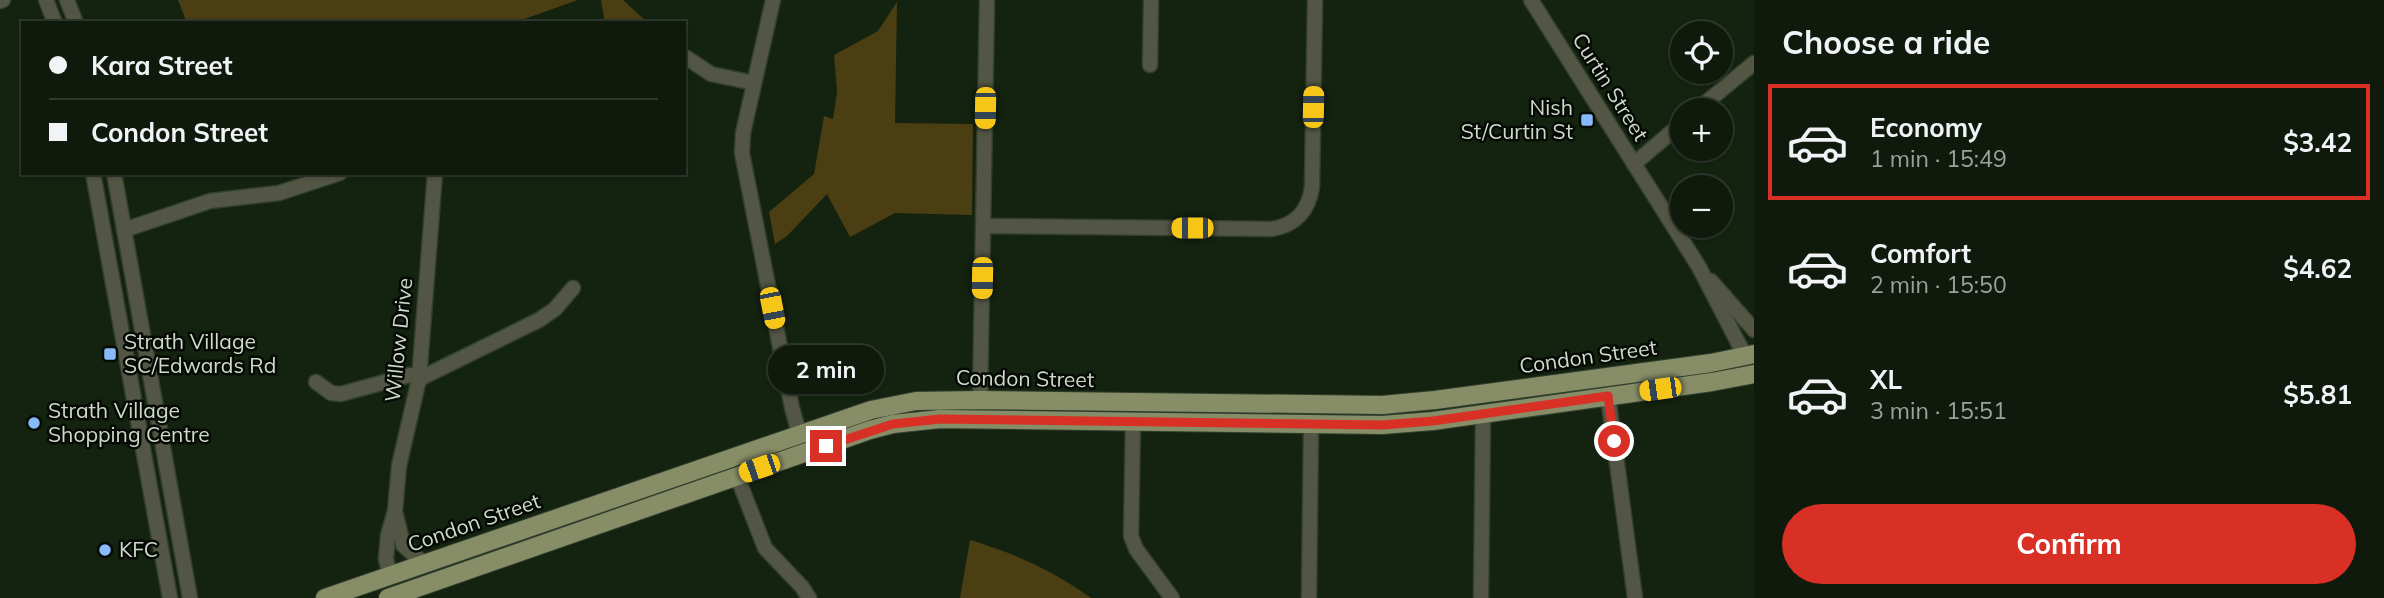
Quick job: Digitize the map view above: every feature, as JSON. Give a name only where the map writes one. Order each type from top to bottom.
[{"type":"main road","name":"Condon Street","points":[[325,598],[799,433],[892,404],[980,400],[1382,405],[1751,357]]},
{"type":"main road","name":"Condon Street","points":[[388,598],[870,430],[904,422],[940,419],[1311,425],[1407,423],[1754,374]]},
{"type":"main road","points":[[1481,394],[1483,414]]},
{"type":"main road","points":[[1310,406],[1311,425]]},
{"type":"main road","points":[[730,458],[737,476]]},
{"type":"main road","points":[[393,575],[405,581],[428,575],[456,574]]},
{"type":"street","points":[[46,0],[54,21]]},
{"type":"street","points":[[67,0],[75,21]]},
{"type":"street","points":[[773,0],[754,83],[742,153],[788,390],[799,433]]},
{"type":"street","points":[[980,400],[986,0]]},
{"type":"street","points":[[1150,65],[1151,0]]},
{"type":"street","points":[[983,226],[1271,229],[1295,220],[1306,208],[1312,187],[1315,0]]},
{"type":"street","name":"Curtin Street","points":[[1531,0],[1699,267],[1751,357]]},
{"type":"street","points":[[687,58],[711,74],[754,83]]},
{"type":"street","points":[[1712,98],[1754,63]]},
{"type":"street","points":[[1634,164],[1670,133]]},
{"type":"street","points":[[93,175],[170,598]]},
{"type":"street","points":[[114,175],[190,598]]},
{"type":"street","points":[[124,230],[210,201],[279,194],[334,175]]},
{"type":"street","name":"Willow Drive","points":[[393,575],[386,559],[388,535],[395,511],[399,466],[419,377],[435,175]]},
{"type":"street","name":"Curtin Street","points":[[1699,267],[1754,330]]},
{"type":"street","points":[[316,382],[335,394],[410,375],[419,377],[539,320],[555,309],[573,288]]},
{"type":"street","points":[[1608,396],[1635,598]]},
{"type":"street","points":[[1481,598],[1483,414]]},
{"type":"street","points":[[1133,421],[1131,536],[1136,549],[1172,598]]},
{"type":"street","points":[[1309,598],[1311,425]]},
{"type":"street","points":[[737,476],[765,548],[809,598]]},
{"type":"street","name":"Willow Drive","points":[[395,511],[403,545],[424,564]]},
{"type":"street","points":[[187,580],[196,598]]},
{"type":"shaded area","points":[[178,0],[578,0],[519,21],[186,21]]},
{"type":"shaded area","points":[[601,0],[623,0],[646,21],[605,21]]},
{"type":"shaded area","points":[[897,2],[895,123],[973,124],[972,215],[895,213],[850,237],[827,194],[787,236],[775,244],[769,212],[814,174],[824,116],[833,119],[837,92],[834,55],[878,31]]},
{"type":"shaded area","points":[[970,540],[1033,564],[1063,579],[1091,598],[960,598]]},
{"type":"place","name":"Nish St/Curtin St","points":[[1587,120]]},
{"type":"place","name":"Strath Village SC/Edwards Rd","points":[[110,354]]},
{"type":"place","name":"Strath Village Shopping Centre","points":[[34,423]]},
{"type":"place","name":"KFC","points":[[105,550]]},
{"type":"route","points":[[826,446],[893,424],[940,419],[1382,425],[1433,421],[1608,396],[1614,441]]}]
